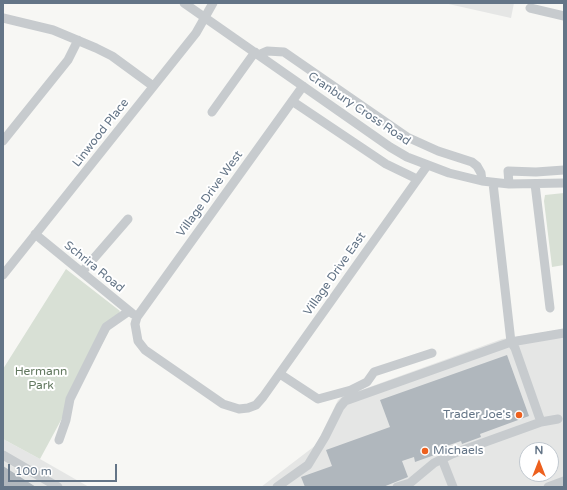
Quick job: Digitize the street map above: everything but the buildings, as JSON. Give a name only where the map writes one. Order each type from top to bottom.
[{"type":"street","name":"Cranbury Cross Road","points":[[184,3],[390,147],[427,166],[493,183],[564,183]]},
{"type":"street","name":"Linwood Place","points":[[3,275],[196,33],[206,18],[213,3]]},
{"type":"street","points":[[530,8],[564,16]]},
{"type":"street","points":[[3,18],[53,30],[78,40],[112,56],[153,86]]},
{"type":"street","points":[[3,141],[68,60],[78,40]]},
{"type":"street","points":[[212,112],[257,54],[267,51],[284,52],[407,137],[438,151],[472,162],[477,166],[481,173],[482,181]]},
{"type":"street","name":"Village Drive West","points":[[137,317],[303,86]]},
{"type":"street","points":[[292,101],[386,164],[417,179]]},
{"type":"street","name":"Village Drive East","points":[[137,317],[135,324],[138,341],[145,350],[223,404],[239,409],[256,405],[280,374],[427,166]]},
{"type":"street","points":[[509,184],[508,171],[536,172],[564,170]]},
{"type":"street","points":[[493,183],[511,342],[515,348],[541,422]]},
{"type":"street","points":[[535,184],[550,308]]},
{"type":"street","points":[[82,272],[128,219]]},
{"type":"street","name":"Schrira Road","points":[[36,234],[137,317]]},
{"type":"street","points":[[59,440],[66,420],[70,399],[106,327],[128,311]]},
{"type":"street","points":[[282,486],[308,465],[325,437],[340,407],[346,401],[511,342],[564,333]]},
{"type":"street","points":[[280,374],[318,399],[351,390],[367,382],[374,372],[432,353]]},
{"type":"street","points":[[398,487],[410,482],[442,459],[541,422],[558,419]]},
{"type":"street","points":[[3,455],[58,487]]},
{"type":"street","points":[[442,459],[453,487]]},
{"type":"street","points":[[548,487],[564,481]]},
{"type":"shaded area","points":[[444,3],[514,3],[511,18]]},
{"type":"shaded area","points":[[564,329],[564,487],[261,487],[316,445],[338,400],[342,397],[502,339]]},
{"type":"shaded area","points":[[3,439],[40,459],[89,487],[3,487]]},
{"type":"green space","points":[[564,193],[564,265],[552,267],[544,201],[545,195]]},
{"type":"green space","name":"Hermann Park","points":[[66,269],[120,311],[40,459],[3,439],[3,369]]},
{"type":"place","name":"Trader Joe's","points":[[519,415]]},
{"type":"place","name":"Michaels","points":[[425,451]]}]
